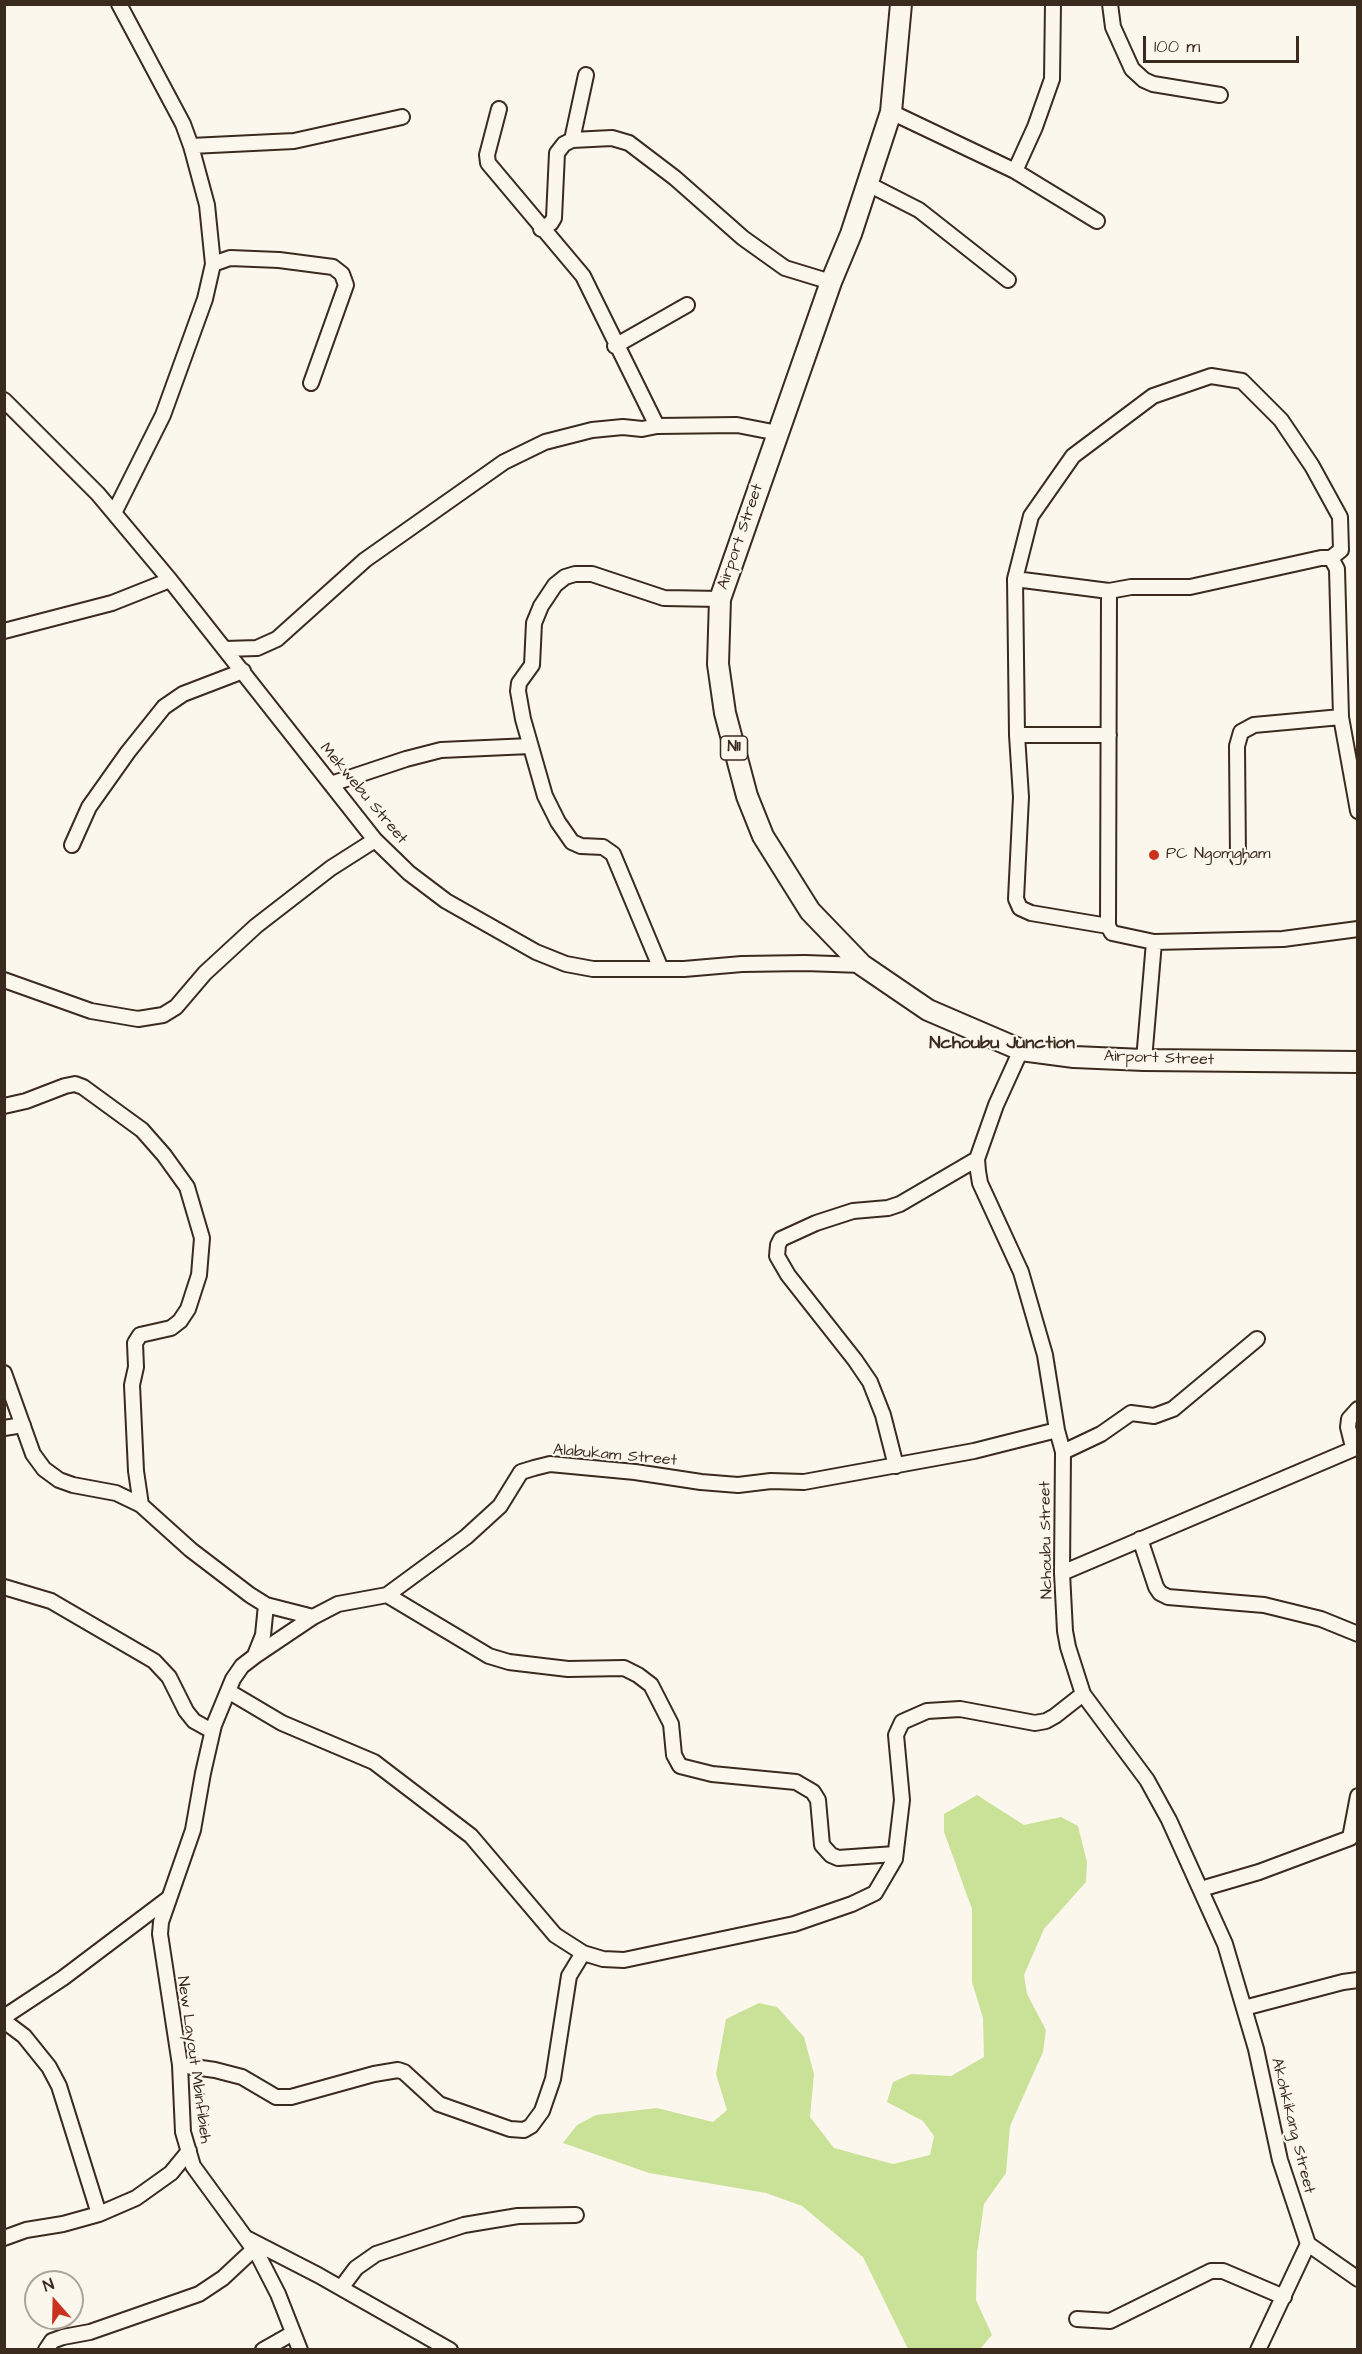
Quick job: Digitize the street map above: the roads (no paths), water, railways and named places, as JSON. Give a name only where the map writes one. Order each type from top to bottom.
[{"type":"highway","name":"Airport Street","points":[[901,4],[891,112],[851,234],[831,282],[720,599],[718,664],[725,713],[747,796],[764,836],[810,911],[861,965],[928,1010],[1021,1050],[1074,1057],[1144,1060],[1358,1062]]},
{"type":"street","points":[[114,513],[163,415],[205,299],[213,264],[207,205],[183,124],[119,4]]},
{"type":"street","points":[[1015,171],[1035,127],[1052,79],[1053,4]]},
{"type":"street","points":[[1110,4],[1113,27],[1132,69],[1144,80],[1153,84],[1220,95]]},
{"type":"street","points":[[572,141],[586,75]]},
{"type":"street","points":[[499,109],[487,155],[488,163],[583,276],[615,346],[657,426]]},
{"type":"street","points":[[891,112],[1015,171],[1097,221]]},
{"type":"street","points":[[191,147],[294,141],[402,117]]},
{"type":"street","points":[[542,229],[551,224],[554,218],[557,153],[564,144],[572,141],[612,138],[629,142],[743,237],[785,268],[831,282]]},
{"type":"street","points":[[868,184],[919,210],[1008,280]]},
{"type":"street","points":[[213,264],[230,258],[279,260],[333,267],[342,274],[346,285],[311,383]]},
{"type":"street","points":[[615,346],[687,305]]},
{"type":"street","points":[[1015,579],[1109,591],[1131,587],[1190,587],[1321,558],[1331,558],[1341,550],[1340,517],[1312,466],[1281,420],[1242,381],[1210,376],[1153,396],[1073,456],[1031,516],[1015,579],[1017,735],[1021,796],[1016,899],[1020,908],[1031,912],[1108,926]]},
{"type":"street","name":"Mekwebu Street","points":[[4,400],[114,513],[243,671],[375,840],[409,873],[446,901],[536,952],[566,964],[594,969],[661,969],[794,963],[861,965]]},
{"type":"street","points":[[225,649],[257,648],[277,639],[365,560],[504,462],[545,442],[592,430],[623,427],[642,429],[657,426],[736,425],[778,433]]},
{"type":"street","points":[[1331,558],[1337,569],[1341,717],[1358,811]]},
{"type":"street","points":[[661,969],[613,854],[603,847],[581,846],[572,843],[545,796],[530,747],[520,700],[519,683],[532,665],[534,623],[541,606],[555,585],[565,577],[592,574],[664,598],[720,599]]},
{"type":"street","points":[[4,631],[112,603],[170,580]]},
{"type":"street","points":[[1109,591],[1108,926],[1112,933],[1154,942],[1283,939],[1358,929]]},
{"type":"street","points":[[72,845],[89,807],[128,752],[164,707],[183,694],[243,671]]},
{"type":"street","points":[[1238,858],[1237,746],[1241,732],[1254,725],[1341,717]]},
{"type":"street","points":[[1017,735],[1109,735]]},
{"type":"street","points":[[332,784],[406,759],[441,750],[530,747]]},
{"type":"street","points":[[4,980],[91,1011],[138,1019],[163,1015],[181,1002],[205,974],[256,926],[331,868],[375,840]]},
{"type":"street","points":[[1144,1060],[1154,942]]},
{"type":"street","name":"Nchoubu Street","points":[[1021,1050],[996,1105],[977,1159],[980,1183],[1021,1272],[1045,1355],[1057,1430],[1063,1452],[1062,1573],[1066,1639],[1073,1670],[1083,1694],[1146,1780],[1169,1820],[1225,1944],[1244,2008]]},
{"type":"street","points":[[4,1106],[26,1101],[65,1086],[75,1084],[83,1087],[142,1130],[188,1187],[202,1238],[199,1275],[188,1309],[180,1321],[171,1328],[140,1335],[135,1343],[136,1367],[132,1385],[136,1471],[141,1505]]},
{"type":"street","points":[[897,1466],[884,1415],[870,1382],[855,1359],[788,1275],[777,1256],[778,1245],[781,1239],[816,1223],[853,1211],[888,1208],[900,1204],[977,1159]]},
{"type":"street","points":[[1063,1452],[1101,1434],[1131,1413],[1154,1416],[1173,1409],[1257,1340]]},
{"type":"street","points":[[4,1373],[37,1462],[58,1480],[116,1493],[141,1505],[191,1550],[266,1605],[314,1617]]},
{"type":"street","points":[[1062,1573],[1355,1447],[1348,1427],[1349,1419],[1358,1409]]},
{"type":"street","points":[[4,1428],[23,1425]]},
{"type":"street","name":"Alabukam Street","points":[[314,1617],[338,1604],[387,1595],[466,1537],[500,1506],[521,1472],[534,1468],[550,1464],[738,1485],[771,1481],[804,1482],[974,1451],[1057,1430]]},
{"type":"street","points":[[1140,1539],[1160,1593],[1168,1596],[1264,1605],[1321,1619],[1358,1634]]},
{"type":"street","points":[[4,1587],[51,1601],[154,1660],[169,1677],[186,1711],[194,1721],[212,1731]]},
{"type":"street","points":[[387,1595],[489,1656],[509,1662],[567,1669],[624,1668],[638,1675],[651,1685],[671,1724],[674,1755],[680,1766],[712,1774],[796,1782],[813,1792],[818,1800],[822,1845],[831,1855],[838,1858],[895,1854]]},
{"type":"street","points":[[255,1656],[263,1635],[266,1605]]},
{"type":"street","name":"New Layout Mbinfibieh","points":[[300,2349],[278,2294],[250,2244],[199,2176],[189,2151],[183,2132],[180,2065],[160,1945],[161,1922],[194,1830],[212,1731],[228,1691],[242,1666],[314,1617]]},
{"type":"street","points":[[228,1691],[282,1723],[374,1762],[471,1836],[555,1935],[583,1953],[603,1959],[624,1960],[794,1924],[852,1904],[875,1893],[886,1877],[895,1854],[902,1800],[896,1735],[902,1722],[927,1711],[960,1709],[1035,1723],[1055,1716],[1083,1694]]},
{"type":"street","points":[[1201,1889],[1260,1872],[1354,1838],[1358,1796]]},
{"type":"street","points":[[99,2214],[59,2086],[49,2067],[24,2036],[4,2019],[63,1978],[169,1898]]},
{"type":"street","points":[[180,2065],[215,2070],[243,2078],[276,2097],[291,2097],[374,2074],[398,2070],[404,2072],[439,2104],[510,2129],[524,2130],[531,2126],[542,2111],[553,2079],[569,1976],[583,1953]]},
{"type":"street","points":[[1244,2008],[1358,1980]]},
{"type":"street","name":"Akohkikang Street","points":[[1244,2008],[1280,2160],[1308,2244]]},
{"type":"street","points":[[4,2238],[26,2230],[63,2224],[99,2214],[136,2198],[171,2173],[189,2151]]},
{"type":"street","points":[[341,2288],[366,2259],[464,2225],[518,2216],[576,2215]]},
{"type":"street","points":[[46,2349],[52,2341],[63,2337],[90,2332],[199,2295],[223,2278],[250,2244],[341,2288],[450,2349]]},
{"type":"street","points":[[1258,2349],[1308,2244],[1358,2279]]},
{"type":"street","points":[[1077,2319],[1110,2321],[1211,2271],[1223,2271],[1284,2297]]},
{"type":"street","points":[[263,2349],[293,2333]]},
{"type":"place","name":"PC Ngomgham","points":[[1154,855]]},
{"type":"district","name":"Nchoubu Junction","points":[[1002,1044]]}]
